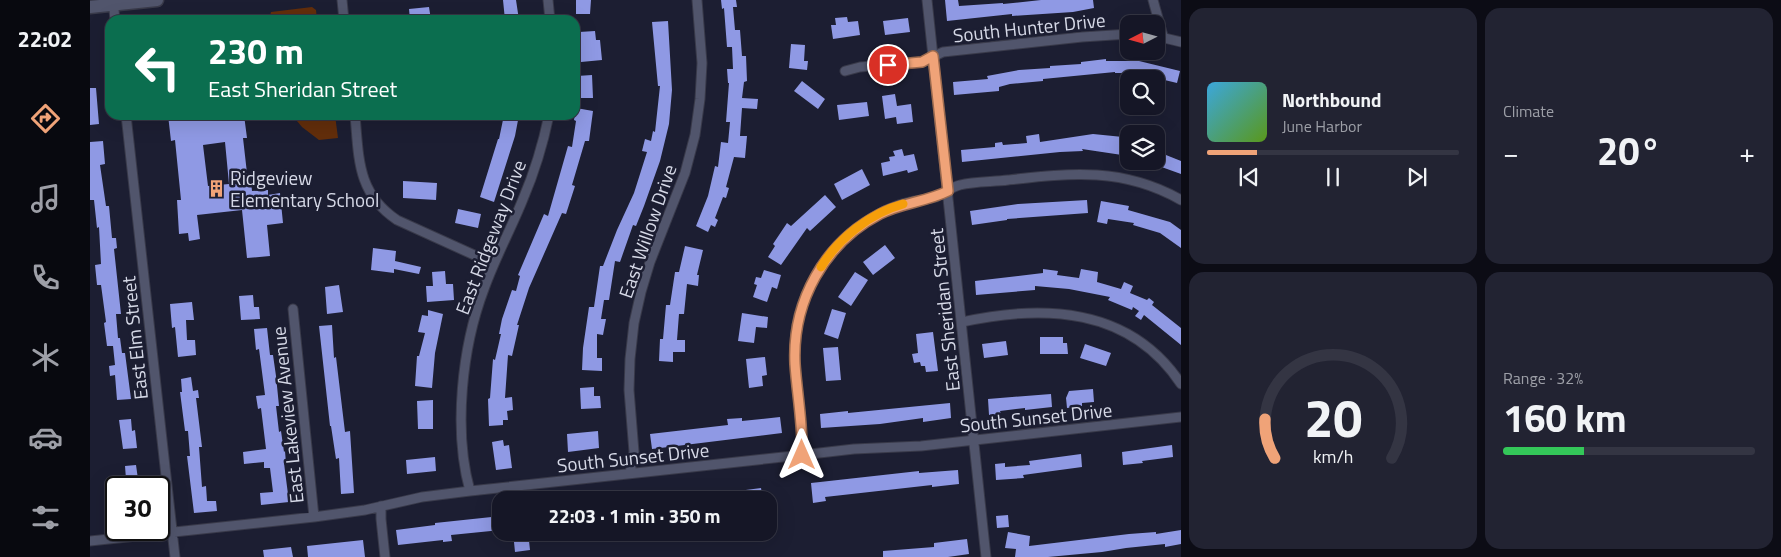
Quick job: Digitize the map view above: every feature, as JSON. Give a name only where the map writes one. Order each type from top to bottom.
[{"type":"main road","points":[[90,7],[113,2],[157,0]]},
{"type":"street","points":[[342,0],[344,15]]},
{"type":"street","points":[[548,0],[550,15]]},
{"type":"street","name":"East Willow Drive","points":[[630,473],[634,452],[629,390],[634,323],[650,262],[685,173],[695,135],[702,63],[697,0]]},
{"type":"street","name":"East Sheridan Street","points":[[927,0],[986,557]]},
{"type":"street","points":[[1153,0],[1156,15]]},
{"type":"street","points":[[113,2],[114,15]]},
{"type":"street","name":"South Hunter Drive","points":[[845,71],[860,67],[922,62],[942,52],[1120,34]]},
{"type":"street","points":[[1165,37],[1181,42]]},
{"type":"street","name":"East Elm Street","points":[[127,120],[174,557]]},
{"type":"street","points":[[356,120],[362,173],[372,197],[383,211],[397,220],[494,264]]},
{"type":"street","name":"East Ridgeway Drive","points":[[470,491],[462,424],[463,375],[472,324],[494,264],[534,170],[548,120]]},
{"type":"street","points":[[802,455],[803,436],[795,349],[798,319],[802,304],[826,260],[858,227],[879,214],[899,205],[937,197],[959,185],[1074,173],[1102,174],[1131,180],[1159,189],[1181,200]]},
{"type":"street","name":"East Lakeview Avenue","points":[[293,309],[314,517]]},
{"type":"street","points":[[962,322],[980,318],[1045,312],[1091,318],[1112,326],[1132,337],[1154,353],[1181,384]]},
{"type":"street","name":"South Sunset Drive","points":[[90,541],[314,517],[365,510],[422,497],[470,491],[802,455],[975,441],[1181,417]]},
{"type":"street","points":[[382,506],[381,519],[385,557]]},
{"type":"shaded area","points":[[312,7],[316,10],[316,15],[270,15],[271,12]]},
{"type":"shaded area","points":[[296,120],[336,120],[338,138],[319,140]]},
{"type":"building","points":[[503,0],[516,0],[518,15],[504,15]]},
{"type":"building","points":[[576,0],[591,0],[590,14],[576,14]]},
{"type":"building","points":[[721,0],[736,0],[737,7],[733,7],[735,30],[740,30],[742,56],[746,56],[747,81],[744,82],[742,98],[758,99],[757,109],[742,108],[740,136],[747,136],[745,158],[734,157],[726,187],[729,188],[726,198],[723,197],[715,218],[718,220],[715,227],[711,225],[708,232],[696,226],[708,196],[715,166],[718,167],[721,142],[728,143],[730,122],[726,122],[729,83],[727,69],[733,69],[732,47],[727,47],[724,8],[722,9]]},
{"type":"building","points":[[945,0],[958,0],[959,6],[1041,0],[1093,0],[1094,8],[1073,12],[1012,16],[1012,14],[947,21]]},
{"type":"building","points":[[429,7],[430,15],[410,15],[409,9]]},
{"type":"building","points":[[847,17],[848,22],[858,21],[860,35],[833,39],[831,25],[836,25],[835,18]]},
{"type":"building","points":[[908,18],[910,32],[885,35],[883,21]]},
{"type":"building","points":[[668,21],[672,90],[669,124],[660,161],[644,206],[636,226],[633,225],[620,262],[615,261],[609,300],[604,300],[601,319],[606,319],[603,335],[597,334],[597,358],[602,358],[602,371],[582,370],[589,307],[594,307],[600,266],[603,266],[634,193],[647,152],[642,151],[645,139],[651,141],[653,131],[655,132],[660,86],[658,86],[652,22]]},
{"type":"building","points":[[595,31],[596,40],[600,40],[602,60],[581,62],[580,32]]},
{"type":"building","points":[[791,44],[805,45],[804,61],[808,61],[807,70],[789,68]]},
{"type":"building","points":[[1106,59],[1106,61],[1139,61],[1180,71],[1177,83],[1165,80],[1165,70],[1120,70],[1120,73],[1043,79],[1043,81],[999,87],[999,91],[954,95],[953,82],[988,79],[987,76],[1019,70],[1081,64],[1081,62]]},
{"type":"building","points":[[592,75],[593,98],[580,98],[580,76]]},
{"type":"building","points":[[802,81],[825,99],[818,109],[794,91]]},
{"type":"building","points":[[90,88],[96,88],[99,124],[90,125]]},
{"type":"building","points":[[895,94],[897,106],[911,104],[913,122],[897,124],[896,117],[885,119],[882,96]]},
{"type":"building","points":[[867,102],[869,116],[839,120],[837,105]]},
{"type":"building","points":[[580,109],[593,111],[589,141],[585,141],[572,185],[575,186],[566,214],[562,213],[529,288],[517,325],[519,325],[512,356],[508,355],[505,398],[512,397],[513,410],[507,411],[508,420],[503,420],[503,425],[489,426],[488,399],[490,398],[493,359],[495,360],[501,334],[499,334],[502,319],[512,290],[516,291],[520,276],[518,275],[544,214],[548,216],[568,146],[572,147],[576,121],[574,120],[580,120]]},
{"type":"building","name":"Ridgeview Elementary School","points":[[169,120],[245,120],[247,138],[243,138],[248,182],[251,181],[252,191],[268,190],[268,195],[280,193],[283,223],[267,225],[270,256],[247,258],[242,210],[197,215],[200,239],[189,241],[188,233],[179,234],[177,200],[181,200],[175,140],[171,141]],"holes":[[[225,142],[229,184],[208,186],[203,145]]]},
{"type":"building","points":[[503,120],[518,120],[515,136],[494,202],[480,197],[499,139]]},
{"type":"building","points":[[1039,134],[1040,142],[1093,134],[1120,137],[1120,155],[1082,149],[1083,151],[962,162],[961,150],[995,147],[995,143],[1002,142],[1003,145],[1027,143],[1026,136]]},
{"type":"building","points":[[103,141],[105,164],[100,165],[106,206],[109,206],[112,238],[116,238],[117,248],[114,249],[121,314],[116,314],[118,338],[120,338],[122,353],[125,353],[131,399],[117,400],[115,375],[110,376],[109,366],[115,365],[113,346],[107,346],[101,285],[97,285],[95,265],[101,264],[99,227],[97,228],[94,200],[90,200],[90,142]]},
{"type":"building","points":[[902,149],[904,156],[914,154],[918,170],[908,173],[907,170],[883,176],[881,163],[890,161],[889,157],[895,156],[893,151]]},
{"type":"building","points":[[1165,155],[1181,161],[1181,174],[1165,168]]},
{"type":"building","points":[[862,169],[870,185],[842,200],[834,184]]},
{"type":"building","points":[[403,181],[437,183],[436,200],[403,198]]},
{"type":"building","points":[[825,195],[836,207],[810,231],[807,228],[781,265],[768,257],[775,246],[773,244],[787,223],[791,226]]},
{"type":"building","points":[[1087,200],[1088,213],[1007,219],[972,225],[970,211],[1018,204]]},
{"type":"building","points":[[1101,201],[1129,206],[1128,210],[1170,222],[1181,230],[1181,248],[1160,233],[1133,225],[1134,223],[1108,219],[1107,224],[1097,222]]},
{"type":"building","points":[[458,209],[481,214],[478,228],[455,223]]},
{"type":"building","points":[[885,245],[895,258],[873,275],[863,262]]},
{"type":"building","points":[[685,246],[703,250],[697,275],[699,275],[698,286],[687,284],[684,314],[679,314],[677,340],[685,340],[685,352],[673,352],[673,362],[659,361],[660,339],[663,339],[666,305],[670,305],[675,272],[679,272]]},
{"type":"building","points":[[373,248],[396,251],[395,261],[421,267],[419,274],[394,269],[394,273],[371,270]]},
{"type":"building","points":[[1043,269],[1058,271],[1057,275],[1079,278],[1081,269],[1098,272],[1097,282],[1121,289],[1124,282],[1133,286],[1130,293],[1147,300],[1149,298],[1154,302],[1152,305],[1181,328],[1181,345],[1144,315],[1141,320],[1135,316],[1139,311],[1133,307],[1132,310],[1108,300],[1110,297],[1069,289],[1035,286],[1035,290],[976,295],[975,281],[1043,273]]},
{"type":"building","points":[[764,270],[781,275],[777,289],[772,287],[767,302],[753,297],[757,285],[754,284],[756,277],[761,278]]},
{"type":"building","points":[[445,271],[446,284],[453,284],[454,300],[427,302],[426,286],[433,286],[432,272]]},
{"type":"building","points":[[855,272],[868,280],[851,306],[838,297]]},
{"type":"building","points":[[339,285],[343,312],[327,314],[325,287]]},
{"type":"building","points":[[253,295],[254,307],[259,307],[260,319],[241,320],[239,296]]},
{"type":"building","points":[[192,302],[194,320],[186,320],[187,340],[195,340],[196,355],[178,357],[175,327],[172,328],[170,304]]},
{"type":"building","points":[[832,309],[846,313],[838,339],[824,334]]},
{"type":"building","points":[[428,310],[443,314],[435,353],[432,388],[415,386],[417,356],[419,356],[425,333],[418,332],[422,315],[428,316]]},
{"type":"building","points":[[742,313],[768,317],[767,328],[756,327],[754,343],[738,341]]},
{"type":"building","points":[[332,325],[334,358],[336,357],[345,432],[350,431],[354,493],[341,494],[339,458],[336,459],[330,426],[319,326]]},
{"type":"building","points":[[267,328],[270,355],[273,355],[276,376],[279,406],[276,406],[279,432],[281,431],[285,451],[286,463],[284,463],[289,502],[261,505],[260,493],[273,492],[270,468],[264,468],[264,462],[244,464],[243,452],[266,449],[261,408],[258,409],[256,396],[265,395],[259,349],[256,350],[254,329]]},
{"type":"building","points":[[933,332],[938,371],[926,372],[925,366],[921,366],[920,362],[914,363],[912,354],[918,353],[916,334]]},
{"type":"building","points":[[1040,337],[1063,337],[1063,343],[1067,343],[1068,354],[1040,354]]},
{"type":"building","points":[[1006,341],[1008,355],[984,358],[982,344]]},
{"type":"building","points":[[1085,344],[1111,353],[1106,366],[1080,358]]},
{"type":"building","points":[[838,347],[841,380],[826,381],[823,348]]},
{"type":"building","points":[[765,357],[767,375],[762,376],[763,386],[749,388],[746,359]]},
{"type":"building","points":[[191,377],[193,391],[198,390],[199,398],[196,398],[202,447],[199,447],[202,487],[206,486],[207,501],[216,501],[217,511],[194,513],[187,456],[190,456],[188,431],[185,431],[180,392],[182,392],[181,379]]},
{"type":"building","points":[[594,387],[594,396],[600,396],[601,408],[581,409],[580,388]]},
{"type":"building","points":[[1093,389],[1094,402],[1082,403],[1082,406],[1067,408],[1066,398],[1069,391]]},
{"type":"building","points":[[1051,394],[1052,407],[1000,411],[1001,414],[989,415],[988,399]]},
{"type":"building","points":[[433,400],[433,429],[418,429],[417,401]]},
{"type":"building","points":[[950,403],[951,418],[923,422],[923,418],[880,424],[821,428],[820,414]]},
{"type":"building","points":[[780,417],[782,433],[652,449],[650,434],[728,425],[727,419],[742,418],[742,421]]},
{"type":"building","points":[[131,419],[132,431],[135,430],[137,448],[123,449],[119,420]]},
{"type":"building","points":[[598,431],[599,448],[568,452],[567,434]]},
{"type":"building","points":[[503,440],[504,446],[509,445],[512,468],[496,470],[492,442]]},
{"type":"building","points":[[1172,445],[1173,457],[1123,465],[1122,452]]},
{"type":"building","points":[[1081,454],[1082,467],[1023,475],[1024,478],[996,480],[995,464],[1005,463],[1005,467],[1030,465],[1029,461]]},
{"type":"building","points":[[435,457],[436,471],[407,474],[406,460]]},
{"type":"building","points":[[136,465],[138,476],[126,476],[125,466]]},
{"type":"building","points":[[958,470],[959,484],[932,487],[932,485],[825,497],[826,501],[813,503],[811,483],[919,471],[919,473]]},
{"type":"building","points":[[761,488],[762,491],[738,491]]},
{"type":"building","points":[[1008,515],[1009,527],[997,528],[996,516]]},
{"type":"building","points":[[492,517],[492,531],[451,535],[452,541],[443,542],[443,540],[398,545],[396,530],[435,525],[435,523]]},
{"type":"building","points":[[1181,530],[1181,544],[1165,547],[1165,544],[1048,557],[1015,557],[1016,549],[1005,548],[1008,532],[1030,536],[1029,546]]},
{"type":"building","points":[[967,539],[969,554],[948,557],[883,557],[883,551],[934,547],[934,543]]},
{"type":"building","points":[[363,540],[365,557],[308,557],[307,546]]},
{"type":"building","points":[[514,541],[529,541],[530,550],[515,552]]},
{"type":"building","points":[[291,547],[293,557],[264,557],[263,550]]},
{"type":"slow traffic","points":[[821,267],[838,246],[858,227],[879,214],[903,204]]},
{"type":"place","name":"Ridgeview Elementary School","points":[[216,188]]},
{"type":"route","points":[[802,455],[803,436],[795,365],[796,331],[802,304],[814,279],[826,260],[858,227],[879,214],[899,205],[937,197],[948,191],[933,56],[924,62],[888,65]]}]
